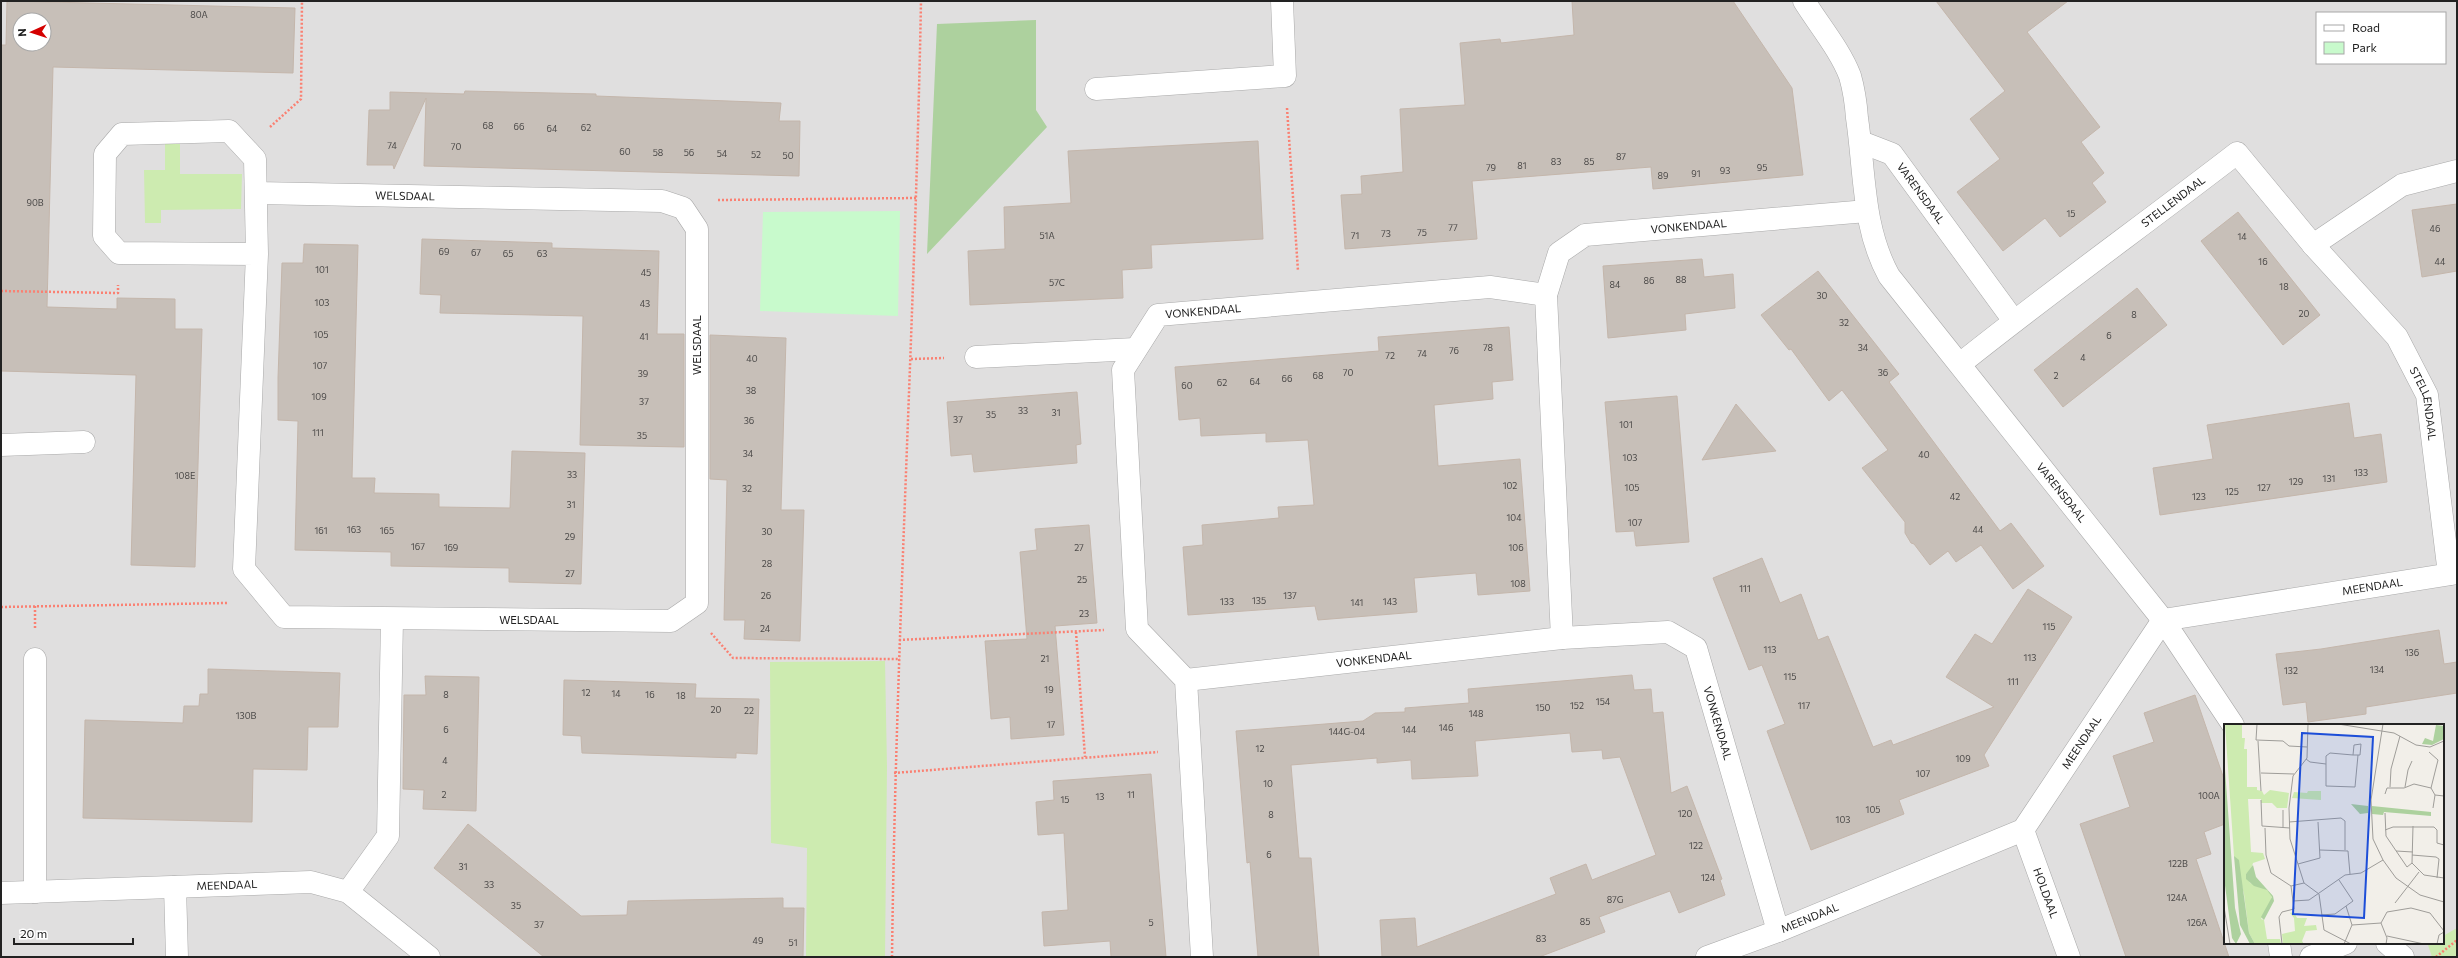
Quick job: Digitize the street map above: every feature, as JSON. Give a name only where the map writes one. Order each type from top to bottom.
[{"type":"street","points":[[1096,89],[1285,76],[1282,1]]},
{"type":"street","name":"VARENSDAAL","points":[[1804,1],[1845,64],[1850,77],[1861,142],[1867,211],[1873,244],[1889,276],[2163,620],[2232,724]]},
{"type":"street","name":"WELSDAAL","points":[[119,252],[104,236],[105,154],[122,134],[230,131],[255,159],[257,193],[257,254],[244,569],[269,602],[284,617],[671,621],[697,603],[697,229],[683,208],[662,201],[257,193]]},
{"type":"street","name":"VARENSDAAL","points":[[1861,142],[1892,154],[2014,321]]},
{"type":"street","name":"STELLENDAAL","points":[[2014,321],[2119,244],[2237,153],[2312,245],[2397,337],[2427,395],[2453,574]]},
{"type":"street","points":[[2312,245],[2402,186],[2457,171]]},
{"type":"street","name":"VONKENDAAL","points":[[1562,638],[1546,295],[1560,253],[1585,235],[1867,211]]},
{"type":"street","points":[[119,252],[257,254]]},
{"type":"street","name":"VONKENDAAL","points":[[1137,629],[1123,370],[1158,315],[1490,287],[1546,295]]},
{"type":"street","points":[[1960,364],[2014,321]]},
{"type":"street","points":[[976,357],[1135,349]]},
{"type":"street","points":[[1,444],[84,442]]},
{"type":"street","name":"MEENDAAL","points":[[1707,957],[1778,931],[2023,830],[2163,620],[2453,574]]},
{"type":"street","points":[[348,892],[388,836],[392,619]]},
{"type":"street","points":[[1137,629],[1186,680],[1202,957]]},
{"type":"street","name":"VONKENDAAL","points":[[1186,680],[1562,638],[1668,632],[1696,648],[1778,931]]},
{"type":"street","points":[[35,659],[35,892]]},
{"type":"street","name":"HOLDAAL","points":[[2023,830],[2069,957]]},
{"type":"street","name":"MEENDAAL","points":[[1,893],[311,882],[348,892],[429,957]]},
{"type":"street","points":[[175,887],[177,957]]},
{"type":"street","points":[[2279,944],[2281,957]]},
{"type":"street","points":[[2311,957],[2344,944]]},
{"type":"street","points":[[2388,944],[2403,957]]},
{"type":"path","points":[[246,149],[301,99],[302,1]]},
{"type":"path","points":[[892,957],[894,773],[900,659],[899,640],[917,198],[921,1]]},
{"type":"path","points":[[1285,76],[1300,304]]},
{"type":"path","points":[[662,201],[917,198]]},
{"type":"path","points":[[1,291],[118,293],[119,252]]},
{"type":"path","points":[[1,606],[269,602]]},
{"type":"path","points":[[688,610],[734,658],[900,659]]},
{"type":"path","points":[[899,640],[1137,629]]},
{"type":"path","points":[[1076,632],[1085,758]]},
{"type":"path","points":[[894,773],[1190,750]]},
{"type":"path","points":[[2435,957],[2457,940]]},
{"type":"shaded area","points":[[1,1],[2457,1],[2457,957],[1,957]]},
{"type":"green space","points":[[1036,20],[1036,110],[1047,127],[927,254],[937,24]]},
{"type":"green space","points":[[165,144],[180,144],[180,174],[242,174],[241,209],[161,210],[161,223],[145,223],[144,170],[165,170]]},
{"type":"green space","points":[[900,211],[898,316],[760,311],[763,212]]},
{"type":"green space","points":[[885,661],[887,767],[885,957],[806,957],[807,848],[771,843],[770,662]]},
{"type":"green space","points":[[2457,928],[2457,957],[2432,957],[2428,945],[2444,944],[2444,935]]},
{"type":"building","points":[[7,1],[295,8],[293,73],[53,67],[47,307],[117,309],[117,298],[175,299],[175,329],[202,329],[195,567],[131,565],[136,375],[1,371],[1,45],[6,45]]},
{"type":"building","points":[[1572,1],[1733,1],[1792,88],[1803,175],[1653,189],[1651,167],[1472,181],[1477,239],[1345,249],[1341,195],[1362,194],[1361,176],[1403,172],[1400,109],[1465,105],[1460,43],[1500,39],[1501,43],[1574,35]]},
{"type":"building","points":[[1936,1],[2068,1],[2027,32],[2100,127],[2081,142],[2104,173],[2092,183],[2106,202],[2060,237],[2045,218],[2003,251],[1957,192],[2000,159],[1970,119],[2005,91]]},
{"type":"building","points":[[465,91],[596,94],[596,96],[781,103],[779,121],[800,121],[799,176],[424,166],[426,98],[394,169],[393,165],[367,165],[369,110],[390,110],[390,92],[464,94]]},
{"type":"building","points":[[1258,141],[1263,239],[1151,245],[1152,268],[1122,270],[1123,298],[970,305],[968,251],[1005,249],[1004,207],[1071,203],[1068,151]]},
{"type":"building","points":[[2457,204],[2457,271],[2422,277],[2412,210]]},
{"type":"building","points":[[2238,212],[2320,315],[2283,345],[2201,241]]},
{"type":"building","points":[[422,239],[552,243],[552,248],[659,251],[657,334],[684,334],[684,447],[580,445],[583,316],[440,313],[441,295],[420,294]]},
{"type":"building","points":[[304,244],[358,245],[352,478],[375,478],[374,493],[439,494],[439,507],[510,508],[512,451],[585,453],[581,584],[509,582],[509,568],[391,566],[391,552],[295,550],[298,421],[278,420],[278,378],[282,263],[303,263]]},
{"type":"building","points":[[1702,259],[1704,277],[1733,274],[1735,308],[1685,314],[1686,330],[1608,338],[1603,266]]},
{"type":"building","points":[[1818,271],[1899,374],[1889,382],[2000,531],[2011,523],[2044,566],[2013,589],[1981,545],[1956,562],[1948,551],[1930,565],[1914,544],[1911,543],[1905,533],[1905,522],[1862,468],[1888,450],[1842,390],[1829,401],[1791,349],[1789,350],[1761,315]]},
{"type":"building","points":[[2137,288],[2167,325],[2063,407],[2034,370]]},
{"type":"building","points":[[1509,327],[1513,380],[1492,382],[1493,399],[1434,405],[1438,466],[1520,459],[1530,591],[1478,595],[1476,573],[1414,578],[1417,612],[1318,620],[1315,606],[1188,615],[1183,547],[1203,545],[1202,525],[1279,518],[1278,507],[1314,505],[1308,440],[1266,442],[1266,433],[1201,436],[1200,418],[1179,420],[1175,367],[1379,351],[1378,337]]},
{"type":"building","points":[[710,335],[786,338],[781,510],[804,510],[800,641],[744,639],[745,620],[724,620],[727,480],[710,479]]},
{"type":"building","points":[[1077,392],[1081,444],[1076,445],[1077,463],[974,472],[972,454],[951,456],[947,402]]},
{"type":"building","points":[[1677,396],[1689,542],[1636,546],[1634,531],[1616,532],[1605,402]]},
{"type":"building","points":[[2349,403],[2354,438],[2381,434],[2387,482],[2160,515],[2153,468],[2213,459],[2207,425]]},
{"type":"building","points":[[1736,404],[1776,451],[1702,460]]},
{"type":"building","points":[[1089,525],[1097,623],[1055,626],[1064,735],[1011,739],[1010,717],[991,719],[985,641],[1027,639],[1020,552],[1037,550],[1035,529]]},
{"type":"building","points":[[1762,558],[1780,603],[1801,594],[1818,640],[1828,636],[1873,747],[1891,740],[1893,745],[1994,707],[1946,677],[1975,634],[1992,644],[2028,589],[2072,617],[1984,755],[1989,766],[1899,800],[1904,814],[1811,850],[1767,731],[1785,724],[1762,665],[1749,670],[1713,578]]},
{"type":"building","points":[[2439,630],[2444,664],[2457,662],[2457,693],[2366,707],[2366,714],[2308,722],[2306,702],[2283,705],[2276,654],[2321,649]]},
{"type":"building","points":[[208,669],[340,673],[338,727],[308,727],[307,770],[253,769],[252,822],[83,818],[85,720],[183,723],[184,706],[199,706],[200,694],[208,694]]},
{"type":"building","points":[[1632,675],[1634,690],[1651,689],[1653,713],[1663,712],[1671,793],[1687,786],[1722,879],[1720,880],[1725,895],[1679,913],[1670,891],[1599,917],[1605,932],[1539,957],[1382,957],[1380,920],[1415,918],[1417,947],[1556,894],[1550,878],[1586,864],[1592,880],[1656,855],[1620,757],[1603,759],[1602,750],[1572,752],[1570,733],[1475,741],[1478,776],[1412,779],[1411,760],[1377,763],[1377,758],[1291,765],[1299,858],[1311,858],[1319,957],[1258,957],[1250,862],[1247,863],[1236,731],[1363,721],[1375,713],[1405,712],[1405,708],[1469,703],[1468,689]]},
{"type":"building","points":[[425,676],[479,677],[476,811],[423,809],[424,790],[403,789],[404,695],[426,695]]},
{"type":"building","points":[[564,680],[696,684],[695,698],[759,699],[757,754],[736,753],[736,758],[582,753],[581,736],[563,735]]},
{"type":"building","points":[[2195,695],[2224,779],[2224,824],[2204,832],[2211,854],[2196,859],[2229,957],[2126,957],[2080,824],[2130,807],[2113,756],[2154,742],[2144,713]]},
{"type":"building","points":[[1151,774],[1166,957],[1111,957],[1110,941],[1044,946],[1042,912],[1068,910],[1064,833],[1038,835],[1036,802],[1054,800],[1053,781]]},
{"type":"building","points":[[468,824],[581,916],[627,915],[628,901],[783,898],[783,908],[804,908],[803,957],[544,957],[434,868]]}]
